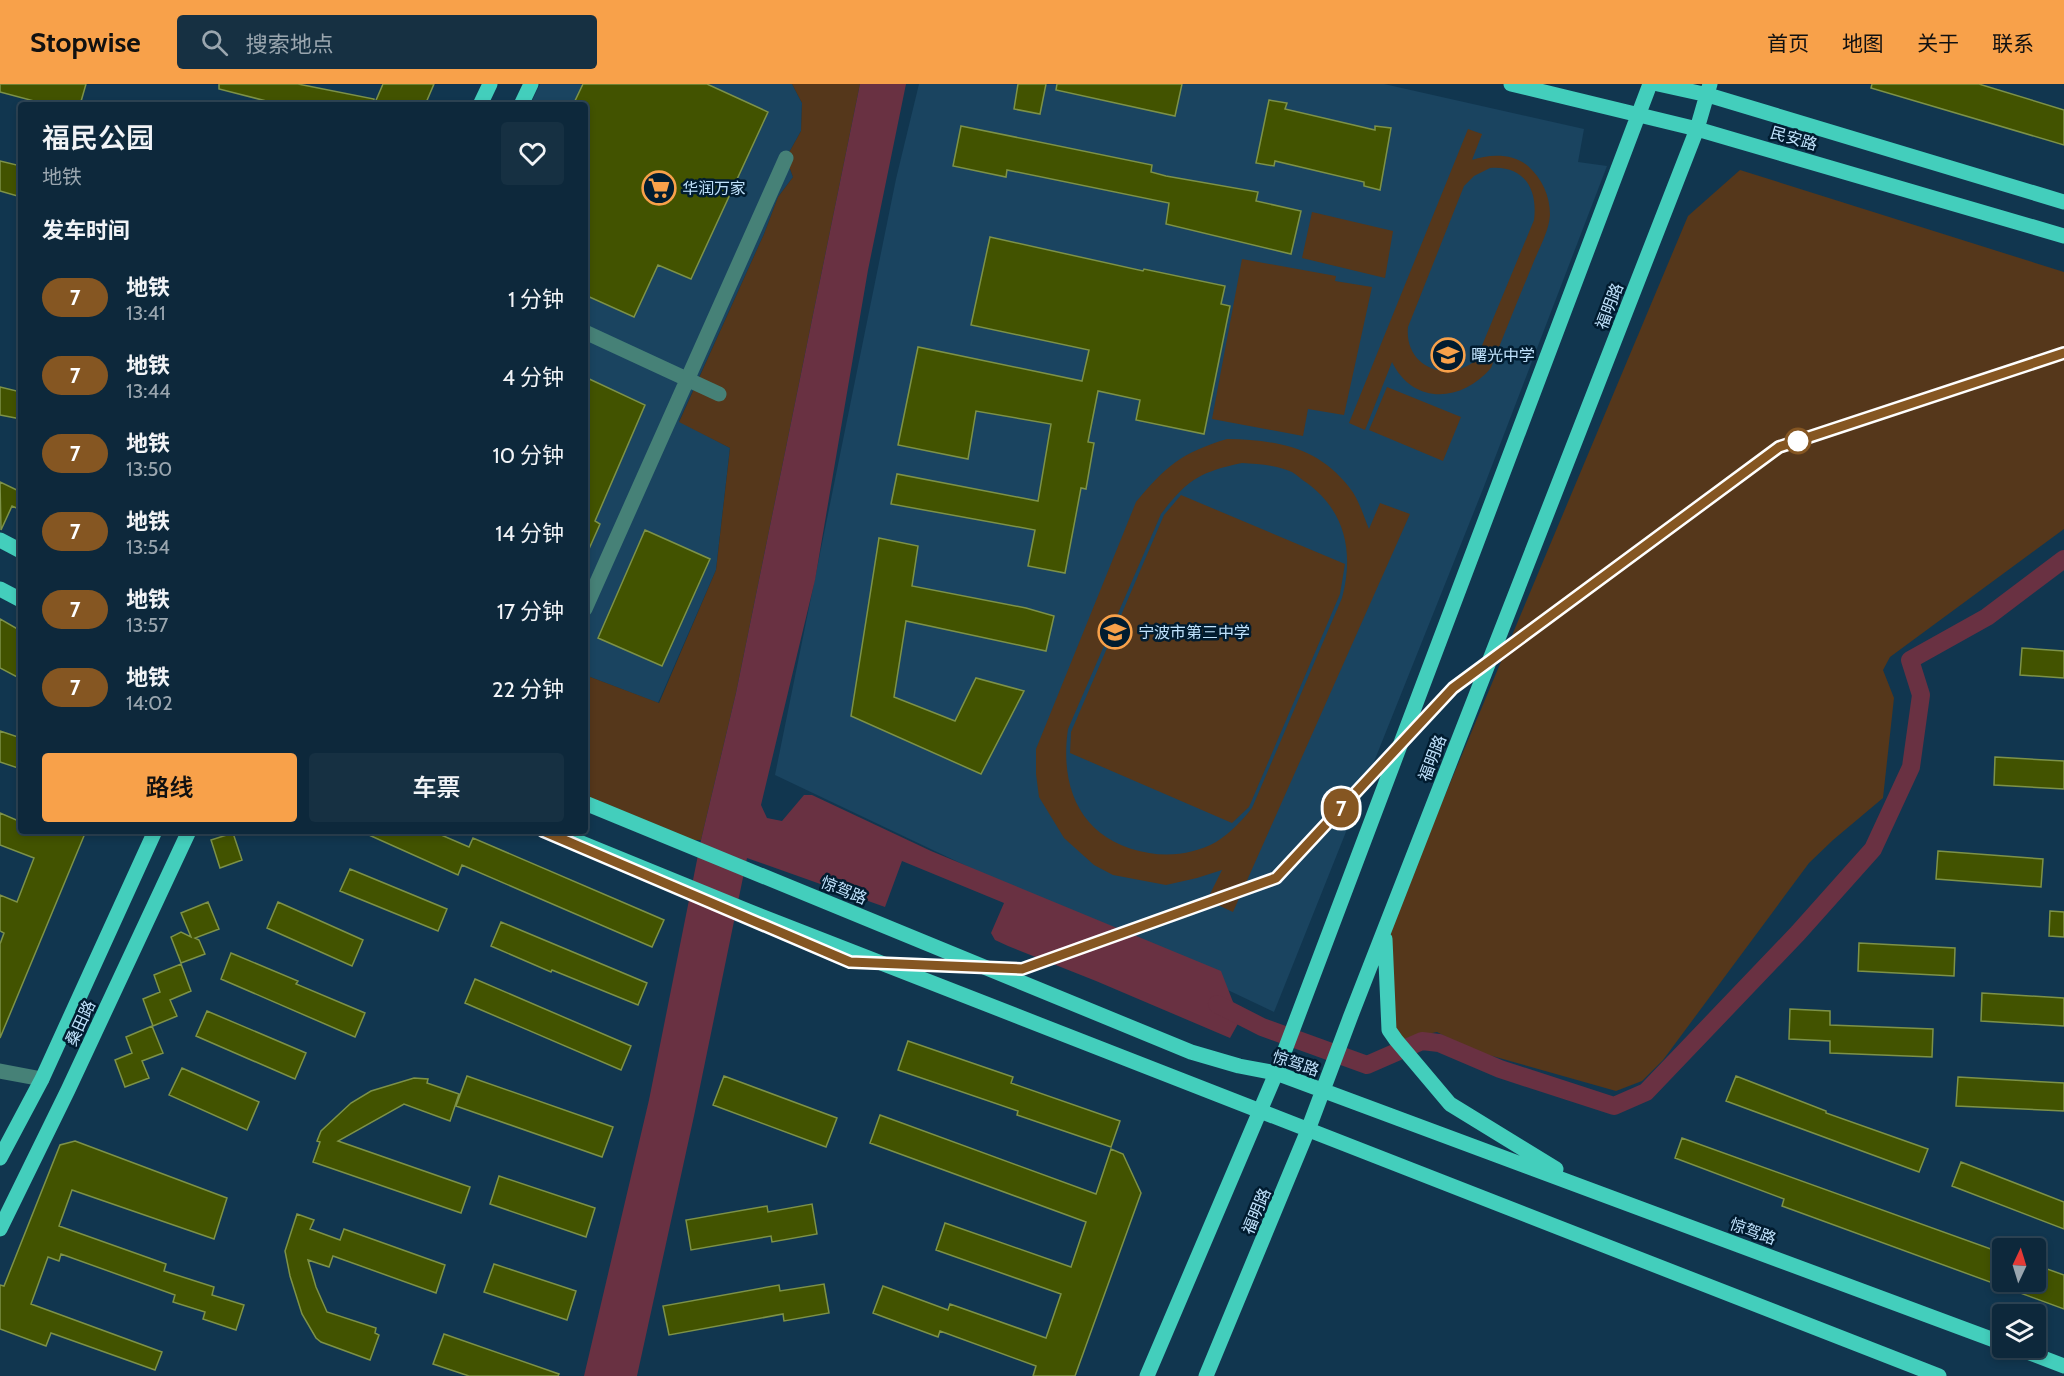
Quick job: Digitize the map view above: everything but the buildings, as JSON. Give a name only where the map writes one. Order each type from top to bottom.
[{"type":"main road","points":[[481,102],[490,84]]},
{"type":"main road","points":[[522,102],[531,84]]},
{"type":"main road","name":"民安路","points":[[1511,84],[1697,129],[2064,236]]},
{"type":"main road","name":"福明路","points":[[1147,1376],[1277,1072],[1650,84]]},
{"type":"main road","name":"民安路","points":[[1658,84],[1709,89],[2064,202]]},
{"type":"main road","name":"福明路","points":[[1206,1376],[1308,1130],[1697,129],[1709,89]]},
{"type":"main road","points":[[0,540],[18,549]]},
{"type":"main road","points":[[0,589],[18,598]]},
{"type":"main road","name":"惊驾路","points":[[588,804],[1191,1052],[1239,1066],[1277,1072],[1992,1339]]},
{"type":"main road","name":"桑田路","points":[[0,1158],[42,1080],[154,834]]},
{"type":"main road","name":"桑田路","points":[[0,1229],[188,834]]},
{"type":"main road","points":[[559,834],[748,911],[1939,1376]]},
{"type":"main road","points":[[1384,931],[1389,1030],[1396,1040],[1450,1104],[1587,1188]]},
{"type":"main road","points":[[2043,1358],[2064,1366]]},
{"type":"street","points":[[588,602],[786,158]]},
{"type":"street","points":[[588,333],[719,394]]},
{"type":"street","points":[[0,1071],[42,1080]]},
{"type":"shaded area","points":[[540,84],[792,84],[802,103],[801,131],[786,158],[793,177],[778,197],[764,234],[679,421],[730,448],[716,570],[658,703],[588,676],[588,102],[531,102]]},
{"type":"shaded area","points":[[792,84],[860,84],[736,693],[701,840],[692,840],[588,798],[588,676],[659,703],[716,570],[730,448],[679,422],[764,234],[778,197],[793,177],[786,158],[801,131],[802,103]]},
{"type":"shaded area","points":[[860,84],[906,84],[868,270],[815,580],[761,805],[767,818],[782,821],[804,795],[812,795],[931,851],[1221,971],[1240,1020],[1230,1038],[995,940],[991,933],[1004,903],[902,861],[885,907],[747,858],[637,1376],[584,1376],[649,1100],[701,840],[736,693]]},
{"type":"shaded area","name":"宁波市第三中学","points":[[919,84],[1384,84],[1584,129],[1578,162],[1607,166],[1483,489],[1274,1012],[775,775],[896,179]]},
{"type":"shaded area","points":[[1468,129],[1482,134],[1472,160],[1501,156],[1515,159],[1528,166],[1544,188],[1549,201],[1550,215],[1545,234],[1491,368],[1479,380],[1466,388],[1452,393],[1438,394],[1425,392],[1412,386],[1401,376],[1392,362],[1365,430],[1349,423]],"holes":[[[1490,168],[1502,168],[1520,175],[1531,189],[1534,198],[1534,220],[1476,360],[1453,371],[1430,368],[1413,352],[1408,327],[1464,186],[1474,176]]]},
{"type":"shaded area","points":[[1740,170],[2064,272],[2064,529],[1890,657],[1883,670],[1894,698],[1883,798],[1809,863],[1663,1060],[1642,1081],[1616,1091],[1471,1050],[1437,1032],[1400,1040],[1393,1030],[1388,931],[1688,216]]},
{"type":"shaded area","points":[[1312,212],[1393,231],[1385,278],[1302,258]]},
{"type":"shaded area","points":[[1242,259],[1336,276],[1335,281],[1372,287],[1344,415],[1308,409],[1303,436],[1212,419]]},
{"type":"shaded area","points":[[1387,387],[1461,417],[1443,461],[1369,430]]},
{"type":"shaded area","points":[[1227,439],[1262,441],[1309,454],[1337,473],[1349,487],[1369,529],[1380,503],[1410,514],[1233,912],[1207,900],[1222,870],[1166,885],[1113,875],[1094,865],[1064,838],[1039,797],[1036,774],[1036,749],[1136,502],[1156,479],[1176,462],[1211,444]],"holes":[[[1242,463],[1274,466],[1292,472],[1320,494],[1331,507],[1344,534],[1346,549],[1346,581],[1342,598],[1252,808],[1244,818],[1216,842],[1192,851],[1158,854],[1126,847],[1107,838],[1080,810],[1072,793],[1068,773],[1066,752],[1068,729],[1161,514],[1179,493],[1196,479],[1215,470]]]},
{"type":"shaded area","points":[[1181,495],[1345,564],[1340,594],[1249,807],[1232,823],[1070,753],[1071,732],[1164,515]]},
{"type":"waterway","points":[[1217,1004],[1262,1027],[1367,1065],[1422,1041],[1439,1043],[1500,1069],[1614,1106],[1646,1092],[1798,933],[1873,849],[1911,767],[1921,695],[1910,660],[1987,617],[2064,559]]},
{"type":"metro line","name":"7","points":[[550,834],[850,962],[1022,969],[1276,878],[1453,688],[1779,447],[2064,353]]},
{"type":"place","name":"华润万家","points":[[659,188]]},
{"type":"place","name":"曙光中学","points":[[1448,355]]},
{"type":"place","name":"宁波市第三中学","points":[[1115,632]]}]
